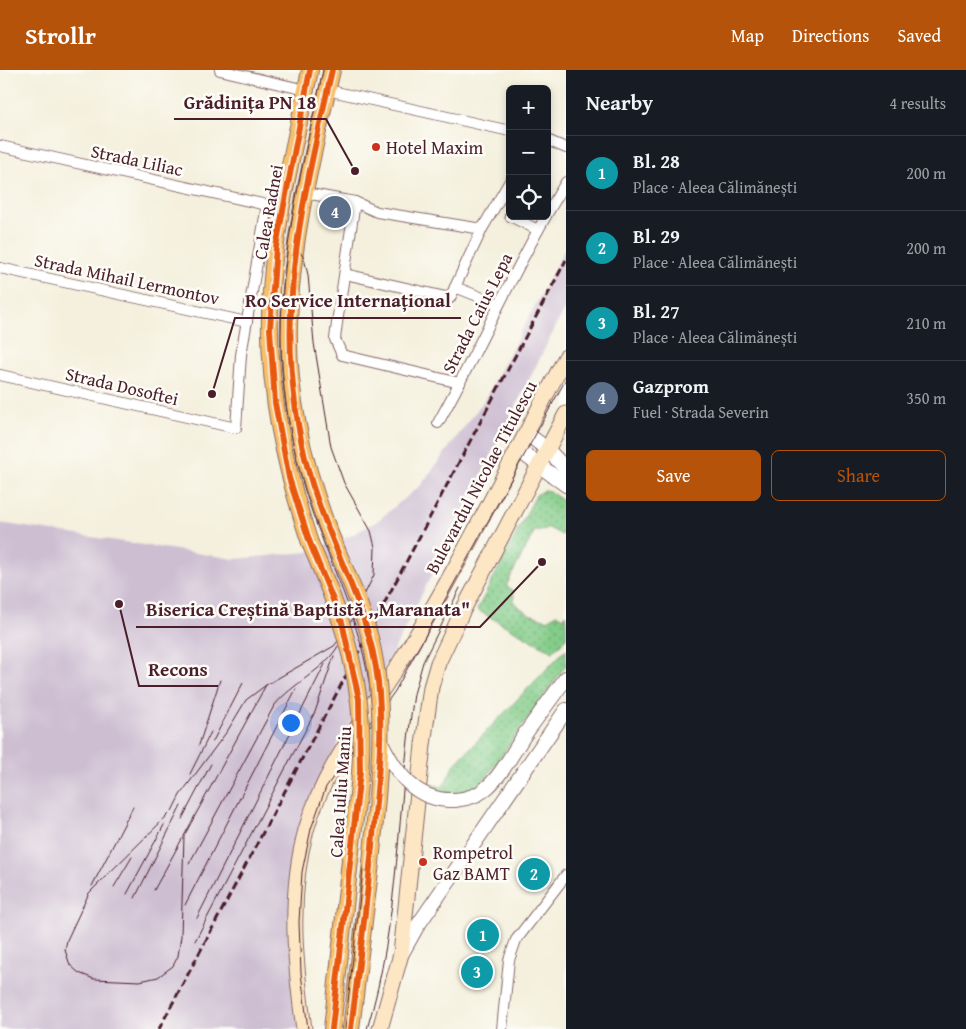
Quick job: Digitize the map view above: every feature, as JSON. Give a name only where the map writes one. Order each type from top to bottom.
[{"type":"main road","name":"Calea Radnei","points":[[289,478],[275,403],[270,313],[276,247],[310,70]]},
{"type":"main road","name":"Calea Radnei","points":[[309,475],[299,430],[294,395],[289,324],[293,267],[305,193],[332,70]]},
{"type":"main road","name":"Bulevardul Nicolae Titulescu","points":[[304,1029],[295,962],[294,928],[302,849],[314,808],[342,749],[395,671],[429,613],[566,357]]},
{"type":"main road","points":[[380,1029],[401,954],[422,744],[431,687],[438,663],[462,612],[566,414]]},
{"type":"main road","name":"Calea Iuliu Maniu","points":[[309,475],[329,531],[355,593],[369,635],[378,682],[381,742],[371,863],[351,1029]]},
{"type":"main road","name":"Calea Iuliu Maniu","points":[[289,478],[310,543],[342,622],[359,699],[361,728],[360,772],[332,1029]]},
{"type":"street","points":[[220,70],[306,90]]},
{"type":"street","points":[[327,90],[506,130]]},
{"type":"street","points":[[551,142],[566,148]]},
{"type":"street","name":"Strada Liliac","points":[[0,146],[267,205],[247,322]]},
{"type":"street","name":"Strada Caius Lepa","points":[[551,208],[566,182]]},
{"type":"street","points":[[346,274],[450,298],[457,288],[493,208],[506,187]]},
{"type":"street","points":[[305,193],[355,202],[377,212],[482,230]]},
{"type":"street","points":[[355,202],[335,339],[342,355],[460,383]]},
{"type":"street","points":[[493,208],[506,214]]},
{"type":"street","points":[[518,220],[538,230]]},
{"type":"street","name":"Strada Caius Lepa","points":[[438,423],[460,383],[498,304],[544,220]]},
{"type":"street","name":"Strada Mihail Lermontov","points":[[0,268],[247,322]]},
{"type":"street","points":[[457,288],[498,304]]},
{"type":"street","name":"Strada Dosoftei","points":[[0,375],[236,428],[238,388],[247,322]]},
{"type":"street","points":[[526,433],[548,449],[566,468]]},
{"type":"street","points":[[517,449],[566,485]]},
{"type":"street","points":[[381,742],[398,773],[410,785],[428,796],[452,800],[476,795],[489,785],[566,678]]},
{"type":"street","points":[[401,954],[416,928],[566,710]]},
{"type":"street","points":[[502,1029],[509,960],[516,940],[566,875]]},
{"type":"shaded area","points":[[566,247],[566,306],[385,668],[336,747],[308,808],[294,862],[302,1029],[0,1029],[0,523],[235,559],[308,552],[352,535],[376,522],[421,485],[486,398]]},
{"type":"green space","points":[[544,490],[549,491],[566,503],[566,528],[562,535],[547,527],[540,532],[535,530],[506,586],[513,590],[515,604],[529,614],[547,620],[557,614],[564,618],[566,614],[566,638],[553,652],[477,610],[536,495]]},
{"type":"green space","points":[[566,649],[566,665],[485,779],[465,791],[451,793],[428,789],[428,784],[443,787],[454,765]]},
{"type":"tram line","points":[[323,70],[295,202],[290,235],[282,302],[281,354],[286,407],[301,477],[318,528],[348,604],[364,655],[373,722],[370,803],[345,1029]]},
{"type":"tram line","points":[[297,227],[296,246],[304,258],[308,275],[314,343],[331,447],[344,483],[371,531],[375,547],[374,575],[351,622]]},
{"type":"tram line","points":[[308,1029],[301,973],[299,922],[302,872],[311,829],[326,787],[395,691],[566,379]]},
{"type":"tram line","points":[[367,1029],[378,988],[392,905],[408,736],[414,694],[423,662],[460,588]]},
{"type":"tram line","points":[[266,685],[184,836],[181,936],[178,956],[173,966],[158,977],[140,981],[94,979],[79,973],[70,965],[65,950],[67,940],[89,893],[172,811],[180,795],[228,730],[246,700],[266,685],[334,646],[348,628]]},
{"type":"tram line","points":[[189,864],[274,706],[289,691],[325,662],[338,646]]},
{"type":"tram line","points":[[195,941],[315,712],[334,656]]},
{"type":"tram line","points":[[197,918],[325,664]]},
{"type":"tram line","points":[[199,745],[220,680]]},
{"type":"tram line","points":[[212,743],[243,683]]},
{"type":"tram line","points":[[185,905],[296,689]]},
{"type":"tram line","points":[[190,774],[211,732]]},
{"type":"tram line","points":[[182,819],[211,764]]},
{"type":"tram line","points":[[135,898],[181,806]]},
{"type":"tram line","points":[[92,886],[133,807]]},
{"type":"tram line","points":[[127,894],[164,825]]},
{"type":"tram line","points":[[154,890],[182,839]]},
{"type":"tram line","points":[[114,887],[132,857]]},
{"type":"railway","points":[[159,1029],[566,260]]},
{"type":"cycle path","points":[[310,70],[276,247],[270,329],[275,403],[289,478],[310,543],[342,622],[359,699],[360,772],[332,1029]]},
{"type":"cycle path","points":[[332,70],[300,223],[294,272],[291,322],[292,372],[298,424],[310,477],[318,503],[367,629],[374,655],[378,682],[380,748],[367,895],[351,1029]]},
{"type":"place","name":"Hotel Maxim","points":[[376,147]]},
{"type":"place","name":"Grădinița PN 18","points":[[355,171]]},
{"type":"place","name":"Gazprom","points":[[335,212]]},
{"type":"place","name":"Ro Service Internațional","points":[[212,394]]},
{"type":"place","name":"Biserica Creștină Baptistă ,,Maranata\"","points":[[542,562]]},
{"type":"place","name":"Recons","points":[[119,604]]},
{"type":"place","name":"Rompetrol Gaz BAMT","points":[[423,862]]},
{"type":"place","name":"Bl. 29","points":[[534,874]]},
{"type":"place","name":"Bl. 28","points":[[483,935]]},
{"type":"place","name":"Bl. 27","points":[[477,972]]}]
